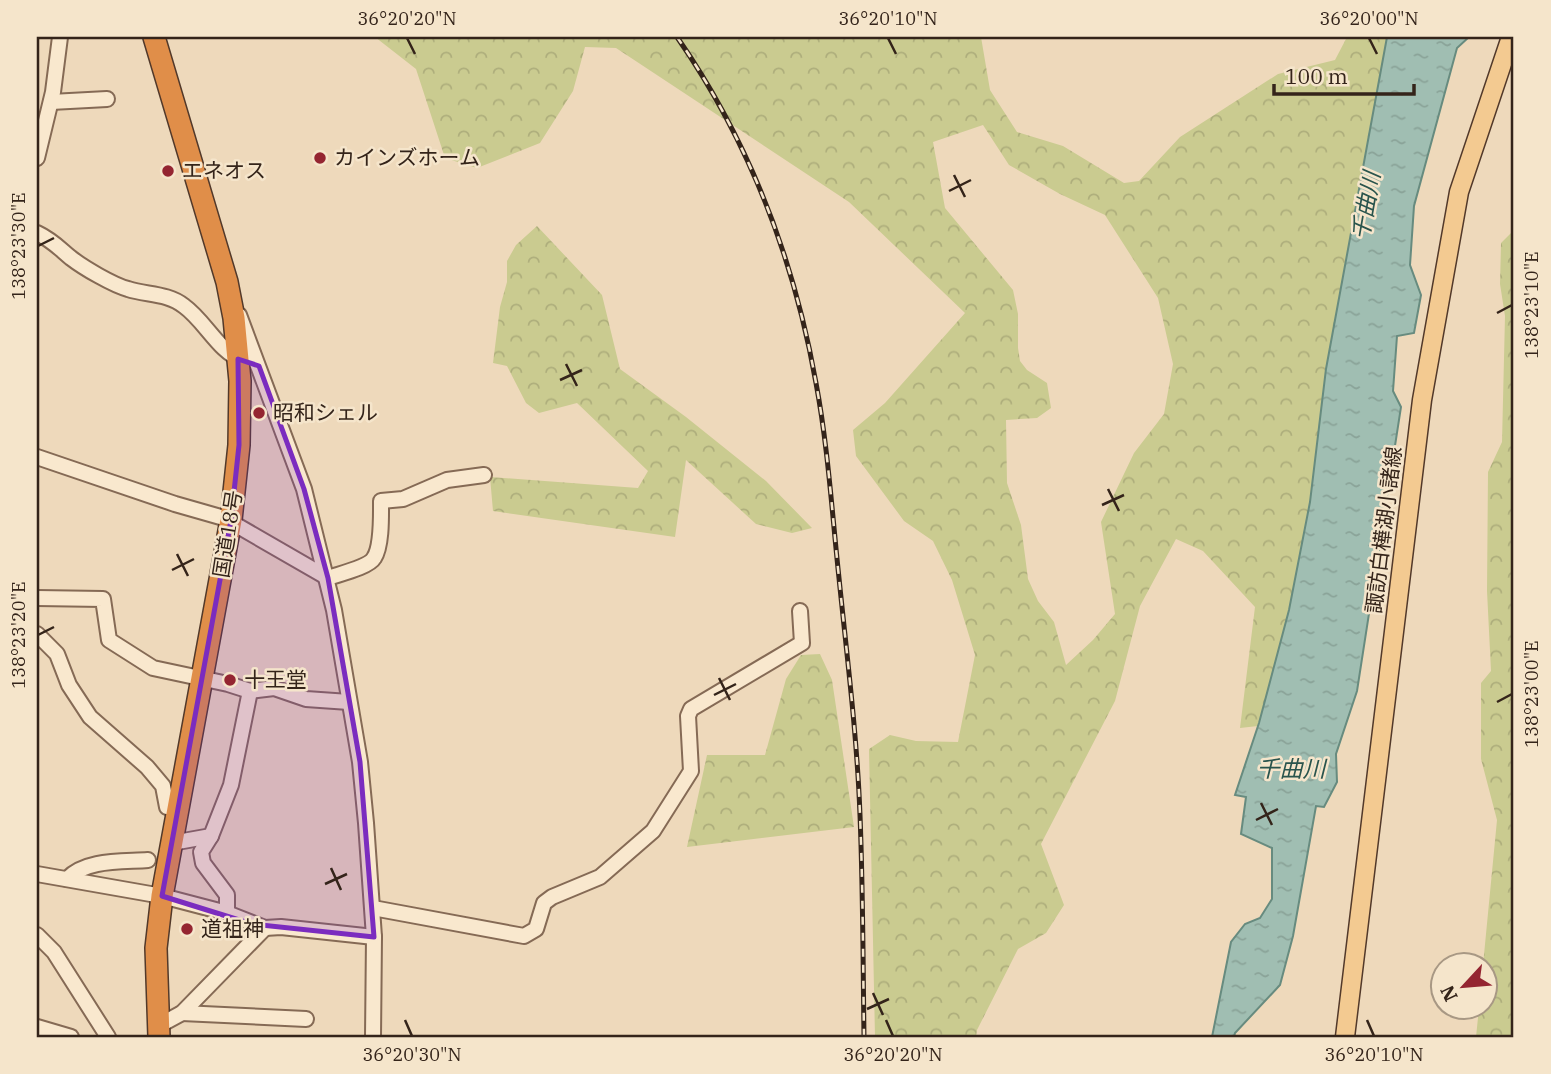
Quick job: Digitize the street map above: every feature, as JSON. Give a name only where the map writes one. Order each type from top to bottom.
[{"type":"highway","name":"国道18号","points":[[154,37],[227,282],[238,359],[239,445],[231,520],[162,897],[156,948],[156,1034]]},
{"type":"main road","name":"諏訪白樺湖小諸線","points":[[1345,1037],[1422,400],[1459,192],[1511,37]]},
{"type":"street","points":[[37,158],[65,39]]},
{"type":"street","points":[[51,102],[107,99]]},
{"type":"street","points":[[37,233],[53,240],[72,258],[126,289],[165,297],[182,304],[205,324],[228,353],[259,366]]},
{"type":"street","points":[[232,308],[240,316],[298,468],[328,578],[360,762],[373,908],[373,1037]]},
{"type":"street","points":[[37,457],[231,520],[328,578],[367,565],[375,558],[382,501],[402,499],[447,480],[484,475]]},
{"type":"street","points":[[37,598],[103,598],[109,640],[153,668],[250,691],[274,688],[306,699],[349,702]]},
{"type":"street","points":[[373,908],[524,936],[536,929],[544,904],[552,897],[600,877],[653,831],[691,771],[688,716],[691,709],[802,643],[800,611]]},
{"type":"street","points":[[37,635],[57,654],[69,685],[90,717],[163,786],[167,807],[178,810]]},
{"type":"street","points":[[226,913],[227,895],[203,863],[201,852],[211,836],[230,785],[250,691]]},
{"type":"street","points":[[172,843],[211,836]]},
{"type":"street","points":[[66,879],[74,872],[105,862],[148,860]]},
{"type":"street","points":[[37,874],[162,897],[226,913],[265,928],[281,927],[374,937]]},
{"type":"street","points":[[156,1034],[182,1013],[265,928]]},
{"type":"street","points":[[37,936],[54,952],[108,1037]]},
{"type":"street","points":[[182,1013],[306,1019]]},
{"type":"street","points":[[37,1027],[71,1037]]},
{"type":"highlighted area","points":[[238,359],[259,366],[304,489],[328,578],[360,762],[374,937],[252,924],[162,896],[231,520],[239,445]]},
{"type":"green space","points":[[375,37],[981,37],[990,90],[1017,132],[1063,146],[1124,183],[1139,181],[1180,137],[1278,74],[1335,60],[1347,37],[1387,37],[1326,369],[1310,502],[1289,610],[1258,726],[1240,728],[1255,607],[1203,551],[1176,539],[1140,606],[1115,701],[1041,844],[1064,905],[1046,933],[1018,949],[977,1030],[976,1037],[875,1037],[869,749],[890,735],[916,741],[958,742],[975,655],[952,580],[933,541],[904,521],[856,456],[853,430],[885,403],[965,313],[849,202],[616,48],[585,47],[573,91],[540,143],[477,168],[445,158],[416,69]],"holes":[[[983,125],[1009,165],[1060,194],[1105,215],[1158,298],[1173,364],[1164,414],[1134,453],[1101,522],[1115,614],[1093,640],[1066,665],[1054,622],[1038,601],[1028,579],[1021,525],[1007,483],[1006,420],[1037,418],[1051,408],[1047,383],[1027,370],[1020,361],[1018,314],[1013,290],[945,208],[933,142]]]},
{"type":"green space","points":[[537,226],[602,295],[620,369],[766,481],[812,528],[792,533],[756,524],[686,460],[675,537],[493,511],[490,477],[638,488],[648,471],[577,403],[539,413],[526,403],[507,366],[493,363],[500,307],[507,282],[507,261],[516,245]]},
{"type":"green space","points":[[1514,230],[1514,1037],[1476,1037],[1478,1021],[1498,1021],[1498,951],[1484,951],[1497,820],[1481,759],[1481,683],[1491,671],[1487,591],[1488,472],[1502,442],[1505,316],[1500,284],[1501,243]]},
{"type":"green space","points":[[820,654],[832,680],[854,827],[687,847],[707,755],[765,755],[786,679],[801,655]]},
{"type":"water","name":"千曲川","points":[[1387,37],[1469,37],[1457,48],[1414,206],[1410,265],[1421,295],[1414,333],[1397,336],[1393,391],[1401,407],[1357,691],[1336,754],[1337,782],[1324,807],[1316,806],[1293,936],[1280,985],[1234,1037],[1212,1037],[1231,942],[1245,924],[1260,918],[1272,899],[1272,848],[1241,834],[1246,797],[1235,795],[1259,723],[1289,610],[1310,502],[1326,369]]},
{"type":"railway","points":[[677,37],[726,118],[765,202],[795,291],[816,383],[824,431],[857,755],[862,870],[864,1037]]},
{"type":"place","name":"カインズホーム","points":[[320,158]]},
{"type":"place","name":"エネオス","points":[[168,171]]},
{"type":"place","name":"昭和シェル","points":[[259,413]]},
{"type":"place","name":"十王堂","points":[[230,680]]},
{"type":"place","name":"道祖神","points":[[187,929]]}]
